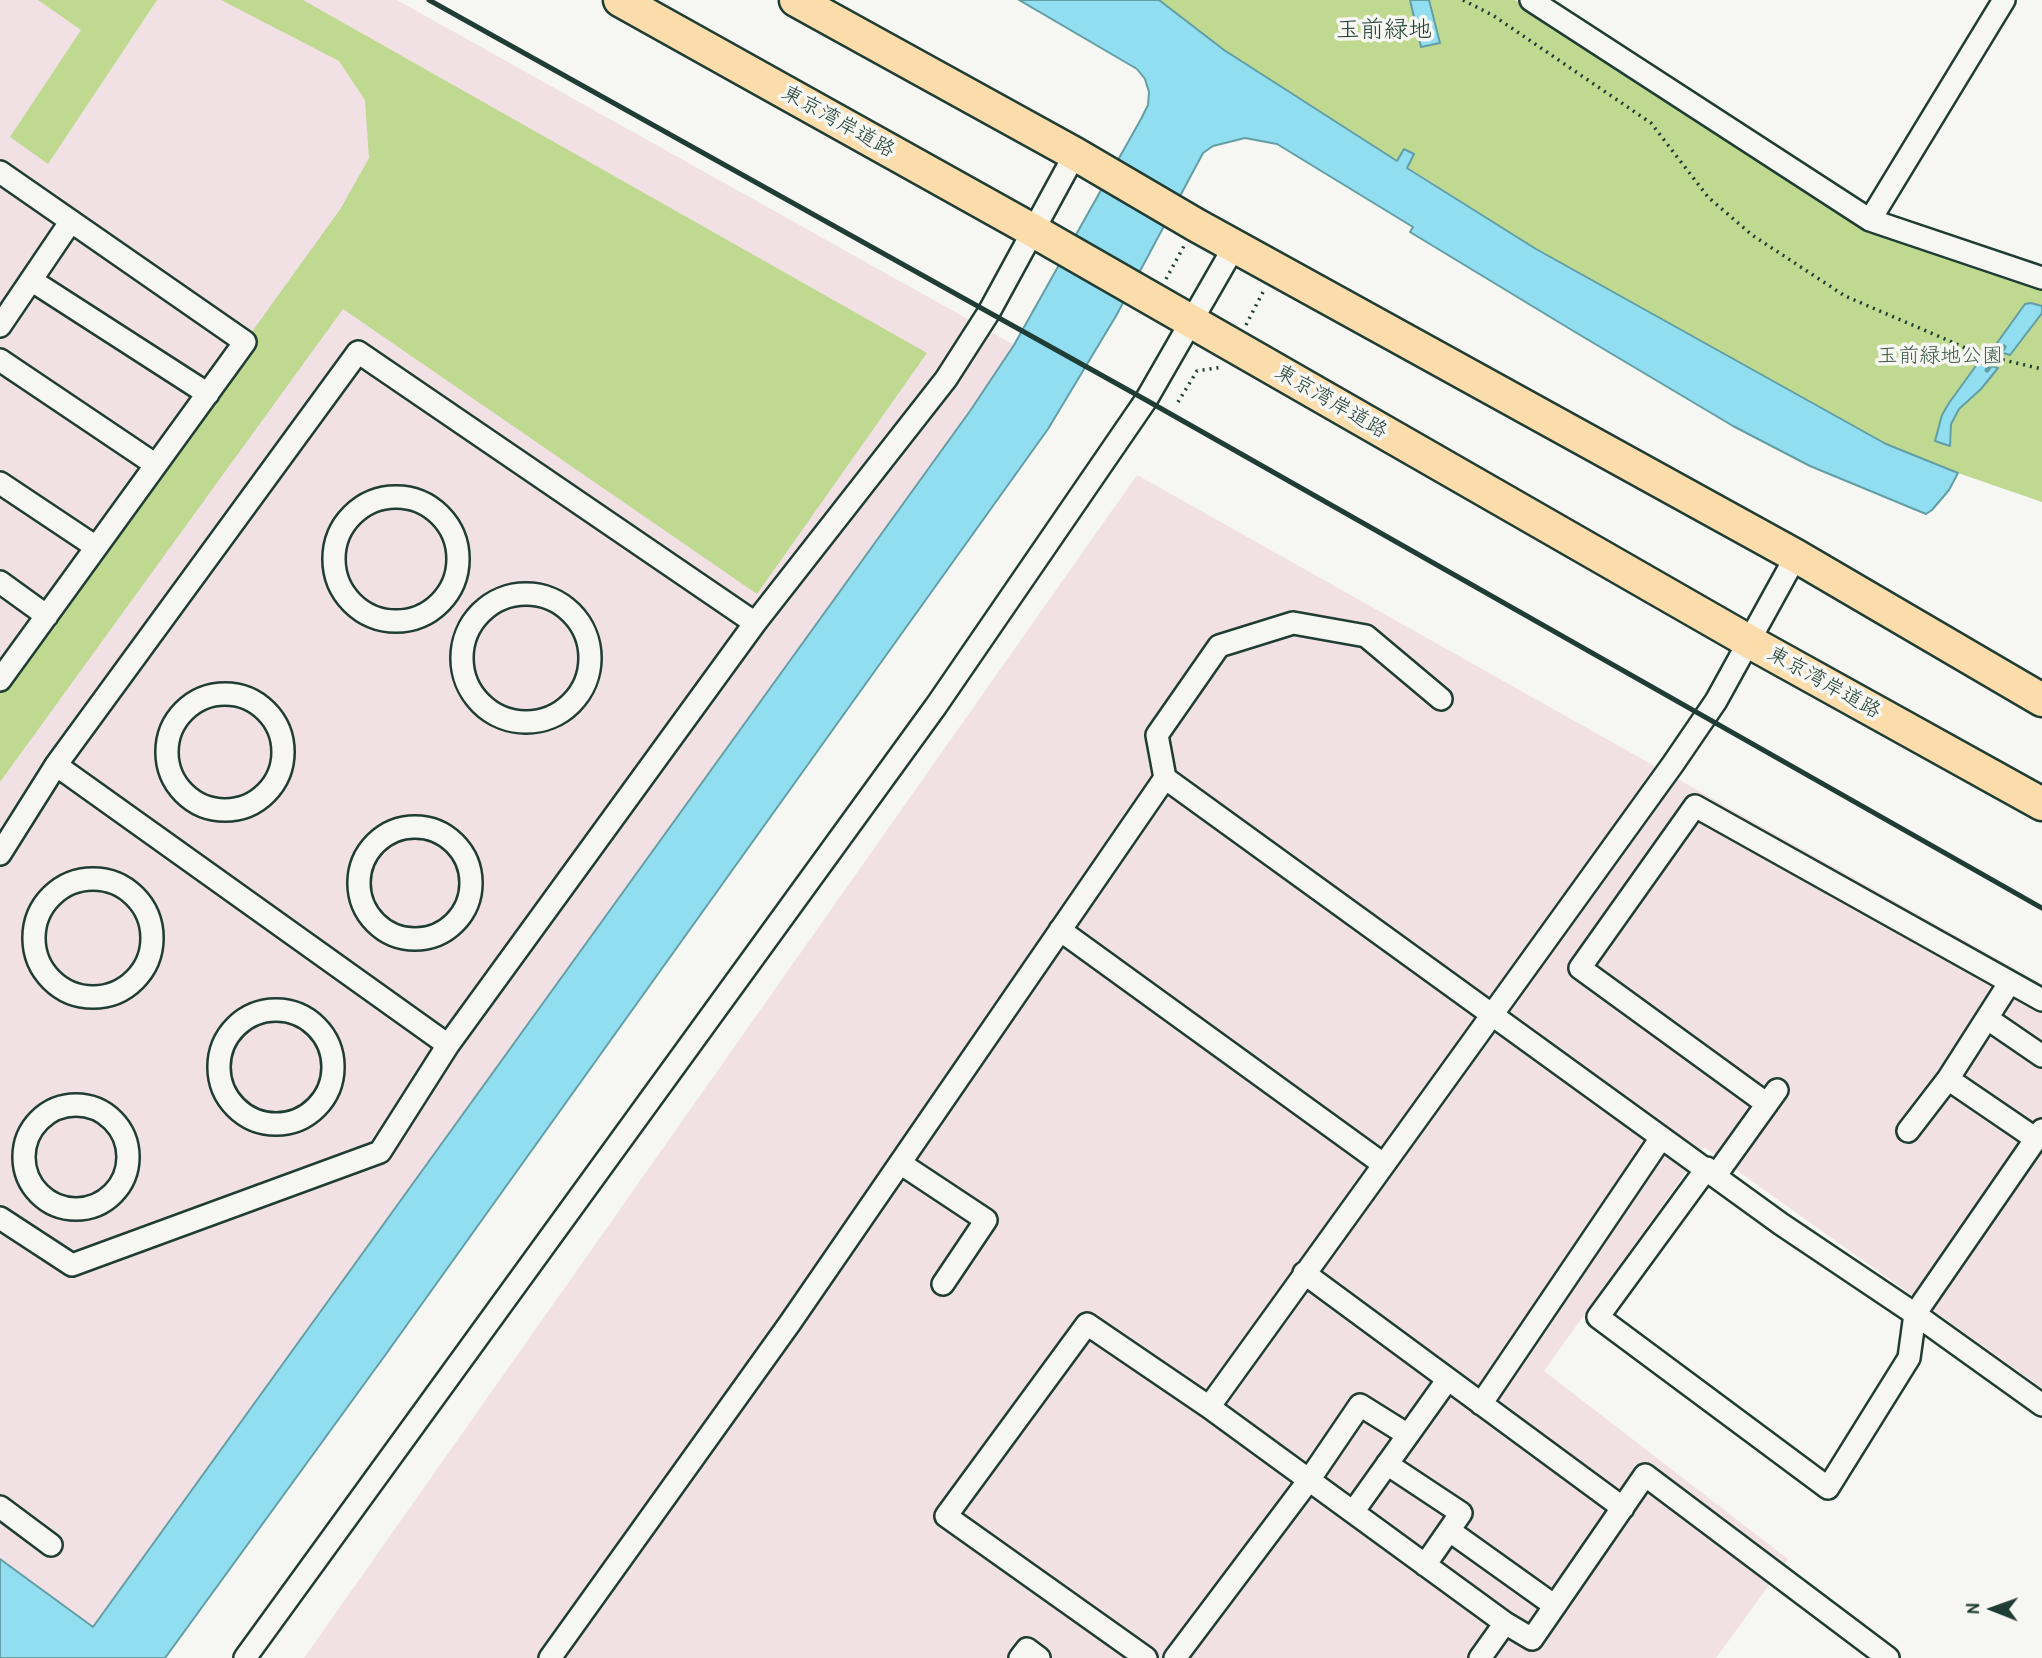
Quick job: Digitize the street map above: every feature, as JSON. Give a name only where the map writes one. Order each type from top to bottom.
[{"type":"highway","name":"東京湾岸道路","points":[[620,0],[1191,322],[1229,357],[2042,804]]},
{"type":"highway","points":[[796,0],[1075,154],[1234,247],[1796,556],[2042,700]]},
{"type":"highway","points":[[2000,677],[2042,710]]},
{"type":"street","points":[[1531,0],[1870,220],[2042,278]]},
{"type":"street","points":[[1870,220],[2004,0]]},
{"type":"street","points":[[0,1218],[72,1265],[380,1152],[448,1045],[755,623],[946,379],[989,312],[1075,154]]},
{"type":"street","points":[[0,172],[245,342],[0,680]]},
{"type":"street","points":[[0,326],[71,221]]},
{"type":"street","points":[[245,1658],[936,706],[1146,400],[1234,247]]},
{"type":"street","points":[[31,280],[208,394]]},
{"type":"street","points":[[0,854],[56,765],[358,352],[755,623]]},
{"type":"street","points":[[0,360],[156,465]]},
{"type":"street","points":[[0,483],[96,547]]},
{"type":"street","points":[[388,497],[412,499],[431,508],[447,523],[453,536],[458,557],[455,578],[449,591],[435,608],[416,618],[397,621],[376,618],[357,608],[343,592],[336,576],[334,554],[340,533],[351,517],[368,504],[388,497]]},
{"type":"street","points":[[1209,1406],[1716,701],[1796,556]]},
{"type":"street","points":[[0,582],[47,616]]},
{"type":"street","points":[[516,594],[546,596],[565,606],[578,618],[587,638],[590,668],[582,689],[559,713],[538,721],[516,721],[499,716],[481,703],[465,677],[462,654],[467,632],[479,614],[494,601],[516,594]]},
{"type":"street","points":[[1441,699],[1366,636],[1293,623],[1219,646],[1157,735],[1165,778],[1781,1224],[2042,1405]]},
{"type":"street","points":[[226,693],[241,695],[259,704],[274,719],[281,733],[284,753],[280,773],[274,785],[260,800],[242,809],[226,811],[206,808],[188,798],[172,776],[167,756],[169,736],[183,712],[206,696],[226,693]]},
{"type":"street","points":[[56,765],[448,1045]]},
{"type":"street","points":[[550,1658],[782,1334],[1165,778]]},
{"type":"street","points":[[1948,1079],[2039,1135],[1914,1314],[1909,1358],[1828,1488],[1598,1317],[1772,1097],[1580,968],[1695,806],[2042,1000]]},
{"type":"street","points":[[406,826],[423,826],[442,832],[463,852],[471,870],[472,889],[466,908],[445,931],[426,939],[407,939],[387,933],[372,920],[362,905],[358,885],[361,866],[372,845],[387,833],[406,826]]},
{"type":"street","points":[[79,880],[107,881],[132,893],[145,909],[151,925],[152,945],[146,965],[138,977],[121,990],[87,997],[67,991],[50,979],[39,962],[34,942],[36,922],[45,903],[60,889],[79,880]]},
{"type":"street","points":[[1060,930],[1383,1164]]},
{"type":"street","points":[[1909,1131],[1948,1079],[2010,982]]},
{"type":"street","points":[[284,1010],[303,1016],[322,1032],[332,1050],[334,1070],[331,1085],[321,1103],[307,1116],[281,1125],[261,1123],[243,1114],[229,1100],[221,1082],[219,1062],[224,1043],[235,1027],[251,1015],[284,1010]]},
{"type":"street","points":[[1988,1019],[2042,1056]]},
{"type":"street","points":[[73,1104],[92,1106],[108,1114],[121,1128],[128,1145],[128,1169],[120,1186],[108,1200],[78,1210],[59,1207],[37,1192],[27,1176],[24,1158],[30,1132],[42,1117],[57,1108],[73,1104]]},
{"type":"street","points":[[1481,1404],[1661,1138]]},
{"type":"street","points":[[900,1163],[986,1220],[943,1284]]},
{"type":"street","points":[[1304,1273],[1623,1508]]},
{"type":"street","points":[[1146,1658],[946,1516],[1087,1324],[1209,1406],[1505,1623],[1532,1639],[1645,1475],[1888,1658]]},
{"type":"street","points":[[1353,1512],[1448,1379]]},
{"type":"street","points":[[1175,1658],[1309,1480],[1360,1405],[1408,1435]]},
{"type":"street","points":[[1387,1464],[1461,1513],[1425,1565]]},
{"type":"street","points":[[0,1507],[51,1545]]},
{"type":"street","points":[[1450,1531],[1555,1606]]},
{"type":"street","points":[[1480,1658],[1505,1623]]},
{"type":"street","points":[[1020,1658],[1027,1649],[1039,1658]]},
{"type":"path","points":[[1463,0],[1494,16],[1651,123],[1708,197],[1752,235],[1845,296],[1982,355],[2042,369]]},
{"type":"path","points":[[1153,300],[1196,225]]},
{"type":"path","points":[[1229,357],[1275,269]]},
{"type":"shaded area","points":[[0,0],[397,0],[1014,345],[970,411],[93,1628],[0,1559]]},
{"type":"shaded area","points":[[1137,475],[2042,984],[2042,1388],[1704,1147],[1544,1371],[1788,1559],[1716,1658],[304,1658]]},
{"type":"green space","points":[[38,0],[157,0],[48,164],[10,137],[81,30]]},
{"type":"green space","points":[[221,0],[303,0],[927,353],[757,594],[343,309],[0,782],[0,682],[341,208],[369,158],[365,100],[339,61]]},
{"type":"green space","name":"玉前緑地公園","points":[[1159,0],[1515,0],[1867,224],[2042,283],[2042,502],[1886,444],[1536,249],[1224,50]]},
{"type":"water","points":[[1019,0],[1159,0],[1224,50],[1397,161],[1404,149],[1414,154],[1407,168],[1536,249],[1886,444],[1958,473],[1949,490],[1926,514],[1810,466],[1733,426],[1575,332],[1410,232],[1413,227],[1277,144],[1245,138],[1213,146],[1203,153],[1116,316],[1048,429],[165,1658],[0,1658],[0,1559],[93,1627],[970,411],[1014,345],[1141,119],[1148,105],[1149,92],[1145,79],[1137,69]]},
{"type":"water","points":[[1410,0],[1429,0],[1440,43],[1421,47]]},
{"type":"water","points":[[2025,304],[2042,306],[2042,313],[2010,355],[1992,350]]},
{"type":"water","points":[[1978,363],[1998,368],[1981,389],[1959,409],[1951,424],[1950,446],[1935,441],[1942,415]]},
{"type":"waterway","points":[[1987,370],[2004,347]]},
{"type":"railway","points":[[429,0],[1146,400],[2042,908]]},
{"type":"district","name":"玉前緑地","points":[[1384,31]]}]
